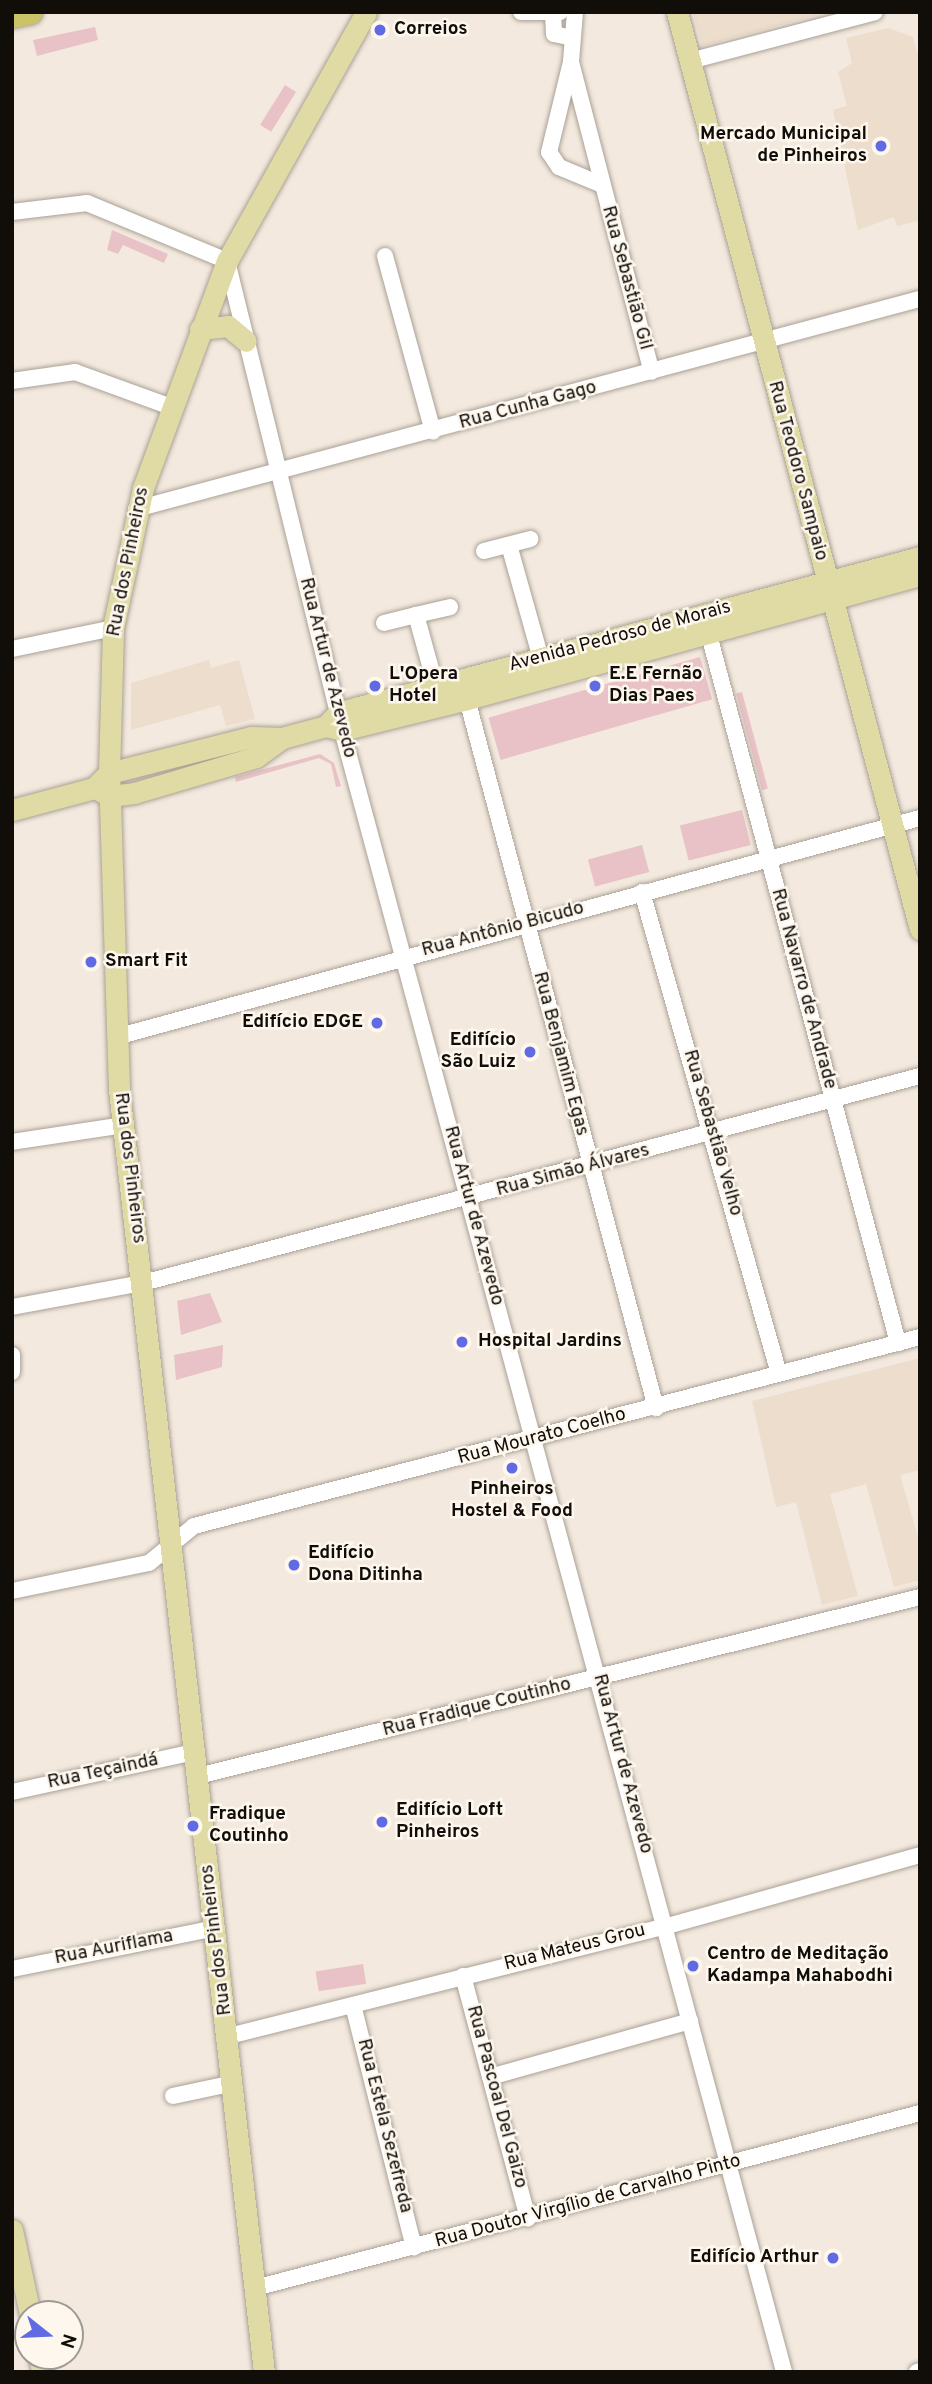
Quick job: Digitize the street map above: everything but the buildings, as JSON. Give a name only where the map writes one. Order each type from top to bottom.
[{"type":"highway","points":[[12,16],[31,12]]},
{"type":"main road","name":"Rua dos Pinheiros","points":[[110,773],[113,628],[136,509],[171,407],[227,261],[366,12]]},
{"type":"main road","name":"Rua Teodoro Sampaio","points":[[677,12],[920,929]]},
{"type":"main road","points":[[200,329],[228,326],[246,341]]},
{"type":"main road","name":"Avenida Pedroso de Morais","points":[[335,723],[467,699],[709,635],[920,557]]},
{"type":"main road","name":"Avenida Pedroso de Morais","points":[[102,792],[110,773],[251,737],[282,738],[335,723],[436,687],[541,659],[829,592],[920,575]]},
{"type":"main road","name":"Avenida Pedroso de Morais","points":[[12,810],[240,763],[269,751],[282,738]]},
{"type":"main road","name":"Rua dos Pinheiros","points":[[102,792],[116,1037],[125,1125],[170,1546],[229,2036],[264,2372]]},
{"type":"main road","points":[[12,2230],[27,2300]]},
{"type":"street","points":[[521,12],[556,13],[554,34],[573,38]]},
{"type":"street","name":"Rua Sebastião Gil","points":[[575,12],[571,61],[549,152],[559,167],[600,184]]},
{"type":"street","points":[[690,61],[875,12]]},
{"type":"street","name":"Rua Sebastião Gil","points":[[571,61],[600,184],[652,372]]},
{"type":"street","points":[[12,212],[87,203],[227,261]]},
{"type":"street","points":[[385,256],[433,432]]},
{"type":"street","name":"Rua Artur de Azevedo","points":[[227,261],[335,723],[403,956],[784,2372]]},
{"type":"street","name":"Rua Cunha Gago","points":[[136,509],[278,474],[920,299]]},
{"type":"street","points":[[12,381],[75,372],[171,407]]},
{"type":"street","points":[[484,551],[530,539]]},
{"type":"street","points":[[509,545],[541,659]]},
{"type":"street","points":[[384,623],[450,607]]},
{"type":"street","points":[[416,615],[436,687]]},
{"type":"street","points":[[12,649],[113,628]]},
{"type":"street","name":"Rua Navarro de Andrade","points":[[709,635],[898,1343]]},
{"type":"street","name":"Rua Benjamim Egas","points":[[467,699],[656,1408]]},
{"type":"street","name":"Rua Antônio Bicudo","points":[[116,1037],[403,956],[920,818]]},
{"type":"street","name":"Rua Sebastião Velho","points":[[642,892],[779,1374]]},
{"type":"street","name":"Rua Simão Álvares","points":[[12,1307],[143,1283],[590,1168],[920,1076]]},
{"type":"street","points":[[12,1142],[125,1125]]},
{"type":"street","name":"Rua Mourato Coelho","points":[[12,1591],[149,1563],[194,1526],[534,1440],[920,1337]]},
{"type":"street","points":[[12,1355],[12,1371]]},
{"type":"street","name":"Rua Fradique Coutinho","points":[[198,1776],[920,1597]]},
{"type":"street","name":"Rua Teçaindá","points":[[12,1791],[194,1752]]},
{"type":"street","name":"Rua Mateus Grou","points":[[229,2036],[664,1927],[920,1855]]},
{"type":"street","name":"Rua Auriflama","points":[[12,1969],[216,1928]]},
{"type":"street","name":"Rua Pascoal Del Gaizo","points":[[464,1976],[528,2218]]},
{"type":"street","name":"Rua Estela Sezefreda","points":[[354,2005],[414,2247]]},
{"type":"street","points":[[489,2077],[690,2021]]},
{"type":"street","points":[[173,2096],[234,2083]]},
{"type":"street","name":"Rua Doutor Virgílio de Carvalho Pinto","points":[[256,2288],[920,2113]]},
{"type":"shaded area","points":[[693,12],[829,12],[702,46]]},
{"type":"shaded area","points":[[95,27],[98,40],[37,56],[33,40]]},
{"type":"shaded area","name":"Mercado Municipal de Pinheiros","points":[[888,28],[913,37],[920,64],[920,220],[897,226],[894,217],[858,230],[833,110],[847,106],[838,72],[852,63],[846,38]]},
{"type":"shaded area","points":[[285,85],[296,92],[271,132],[260,125]]},
{"type":"shaded area","points":[[112,230],[168,254],[164,263],[123,245],[118,254],[107,250]]},
{"type":"shaded area","points":[[700,657],[712,699],[501,760],[489,718]]},
{"type":"shaded area","points":[[209,660],[211,668],[239,660],[255,719],[226,726],[220,705],[131,730],[131,683]]},
{"type":"shaded area","points":[[742,692],[768,789],[762,790],[736,694]]},
{"type":"shaded area","points":[[320,754],[334,763],[341,786],[336,787],[331,764],[319,758],[236,782],[235,777]]},
{"type":"shaded area","points":[[742,810],[751,845],[689,860],[680,825]]},
{"type":"shaded area","points":[[642,845],[649,872],[595,887],[588,859]]},
{"type":"shaded area","points":[[210,1293],[222,1322],[181,1335],[177,1301]]},
{"type":"shaded area","points":[[223,1345],[222,1367],[176,1380],[174,1355]]},
{"type":"shaded area","points":[[920,1358],[920,1470],[900,1475],[920,1544],[920,1580],[894,1587],[866,1484],[830,1494],[858,1596],[822,1605],[796,1502],[776,1507],[752,1401]]},
{"type":"shaded area","points":[[363,1964],[366,1984],[319,1991],[316,1972]]},
{"type":"place","name":"Correios","points":[[380,30]]},
{"type":"place","name":"Mercado Municipal de Pinheiros","points":[[881,146]]},
{"type":"place","name":"L'Opera Hotel","points":[[375,686]]},
{"type":"place","name":"E.E Fernão Dias Paes","points":[[595,686]]},
{"type":"place","name":"Smart Fit","points":[[91,962]]},
{"type":"place","name":"Edifício EDGE","points":[[377,1023]]},
{"type":"place","name":"Edifício São Luiz","points":[[530,1052]]},
{"type":"place","name":"Hospital Jardins","points":[[462,1342]]},
{"type":"place","name":"Pinheiros Hostel & Food","points":[[512,1468]]},
{"type":"place","name":"Edifício Dona Ditinha","points":[[294,1565]]},
{"type":"place","name":"Edifício Loft Pinheiros","points":[[382,1822]]},
{"type":"place","name":"Fradique Coutinho","points":[[193,1826]]},
{"type":"place","name":"Centro de Meditação Kadampa Mahabodhi","points":[[693,1966]]},
{"type":"place","name":"Edifício Arthur","points":[[833,2258]]}]
